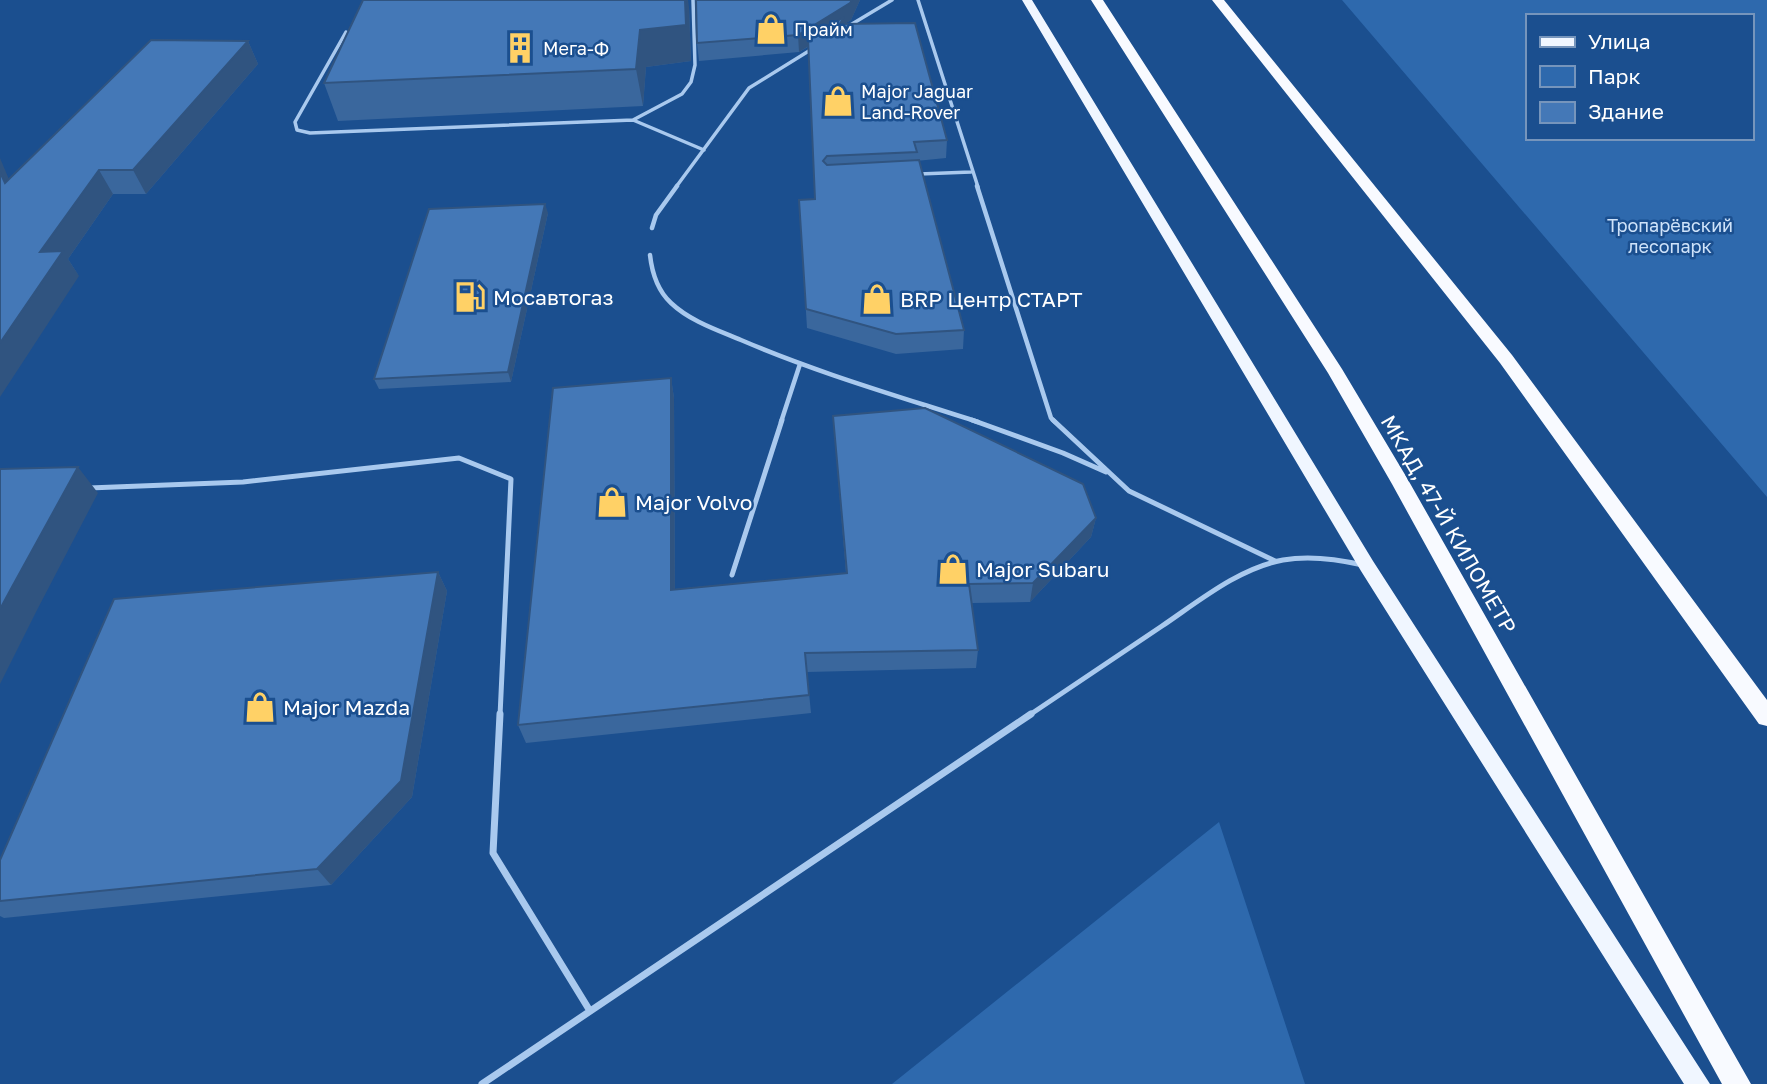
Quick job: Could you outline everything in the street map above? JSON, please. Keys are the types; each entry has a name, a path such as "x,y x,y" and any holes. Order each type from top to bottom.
{"highway":[{"name":"МКАД, 47-Й КИЛОМЕТР","path":"1097,0 1336,373 1401,483 1737,1084"},
{"path":"1218,0 1506,359 1767,717"}],"main road":[{"path":"1027,0 1367,566 1698,1084"}],"lane":[{"path":"633,120 682,94 691,82 695,65 693,0"},
{"path":"837,34 892,0"},
{"path":"918,0 1051,418 1129,491 1275,561"},
{"path":"346,32 295,122 297,130 310,133 633,120 704,149"},
{"path":"652,228 656,215 748,88 815,47"},
{"path":"907,175 971,172"},
{"path":"650,255 651,273 674,306 700,321 800,364 1057,448 1111,475"},
{"path":"732,575 800,364"},
{"path":"81,488 243,482 459,457 511,479 493,853 590,1011"},
{"path":"482,1084 1218,588 1275,561 1312,559 1346,561 1367,566"}],"green space":[{"name":"Тропарёвский лесопарк","path":"1342,0 1767,0 1767,497"},
{"path":"1219,822 1305,1084 892,1084"}],"building":[{"path":"363,0 685,0 686,25 640,30 636,69 324,83"},
{"name":"Прайм","path":"696,0 852,0 798,35 697,43"},
{"path":"844,17 840,24 915,23 947,140 914,142 917,152 827,156 823,161 827,165 919,160 964,330 896,334 806,309 799,200 815,199 808,39"},
{"path":"151,40 248,41 133,170 99,170 40,252 63,251 0,343 0,172 5,183"},
{"path":"545,204 508,372 374,379 429,209"},
{"path":"671,378 671,590 847,573 833,416 925,408 1083,484 1096,518 1033,583 969,584 978,650 805,653 809,695 518,725 553,388"},
{"path":"78,467 12,587 0,609 0,469"},
{"name":"Major Mazda","path":"438,572 401,781 317,869 0,901 0,860 114,599"}],"place":[{"name":"Прайм","path":"771,29"},
{"name":"Мега-Ф","path":"520,48"},
{"name":"Major Jaguar Land-Rover","path":"838,101"},
{"name":"Мосавтогаз","path":"470,297"},
{"name":"BRP Центр СТАРТ","path":"877,299"},
{"name":"Major Volvo","path":"612,502"},
{"name":"Major Subaru","path":"953,569"},
{"name":"Major Mazda","path":"260,707"}]}
